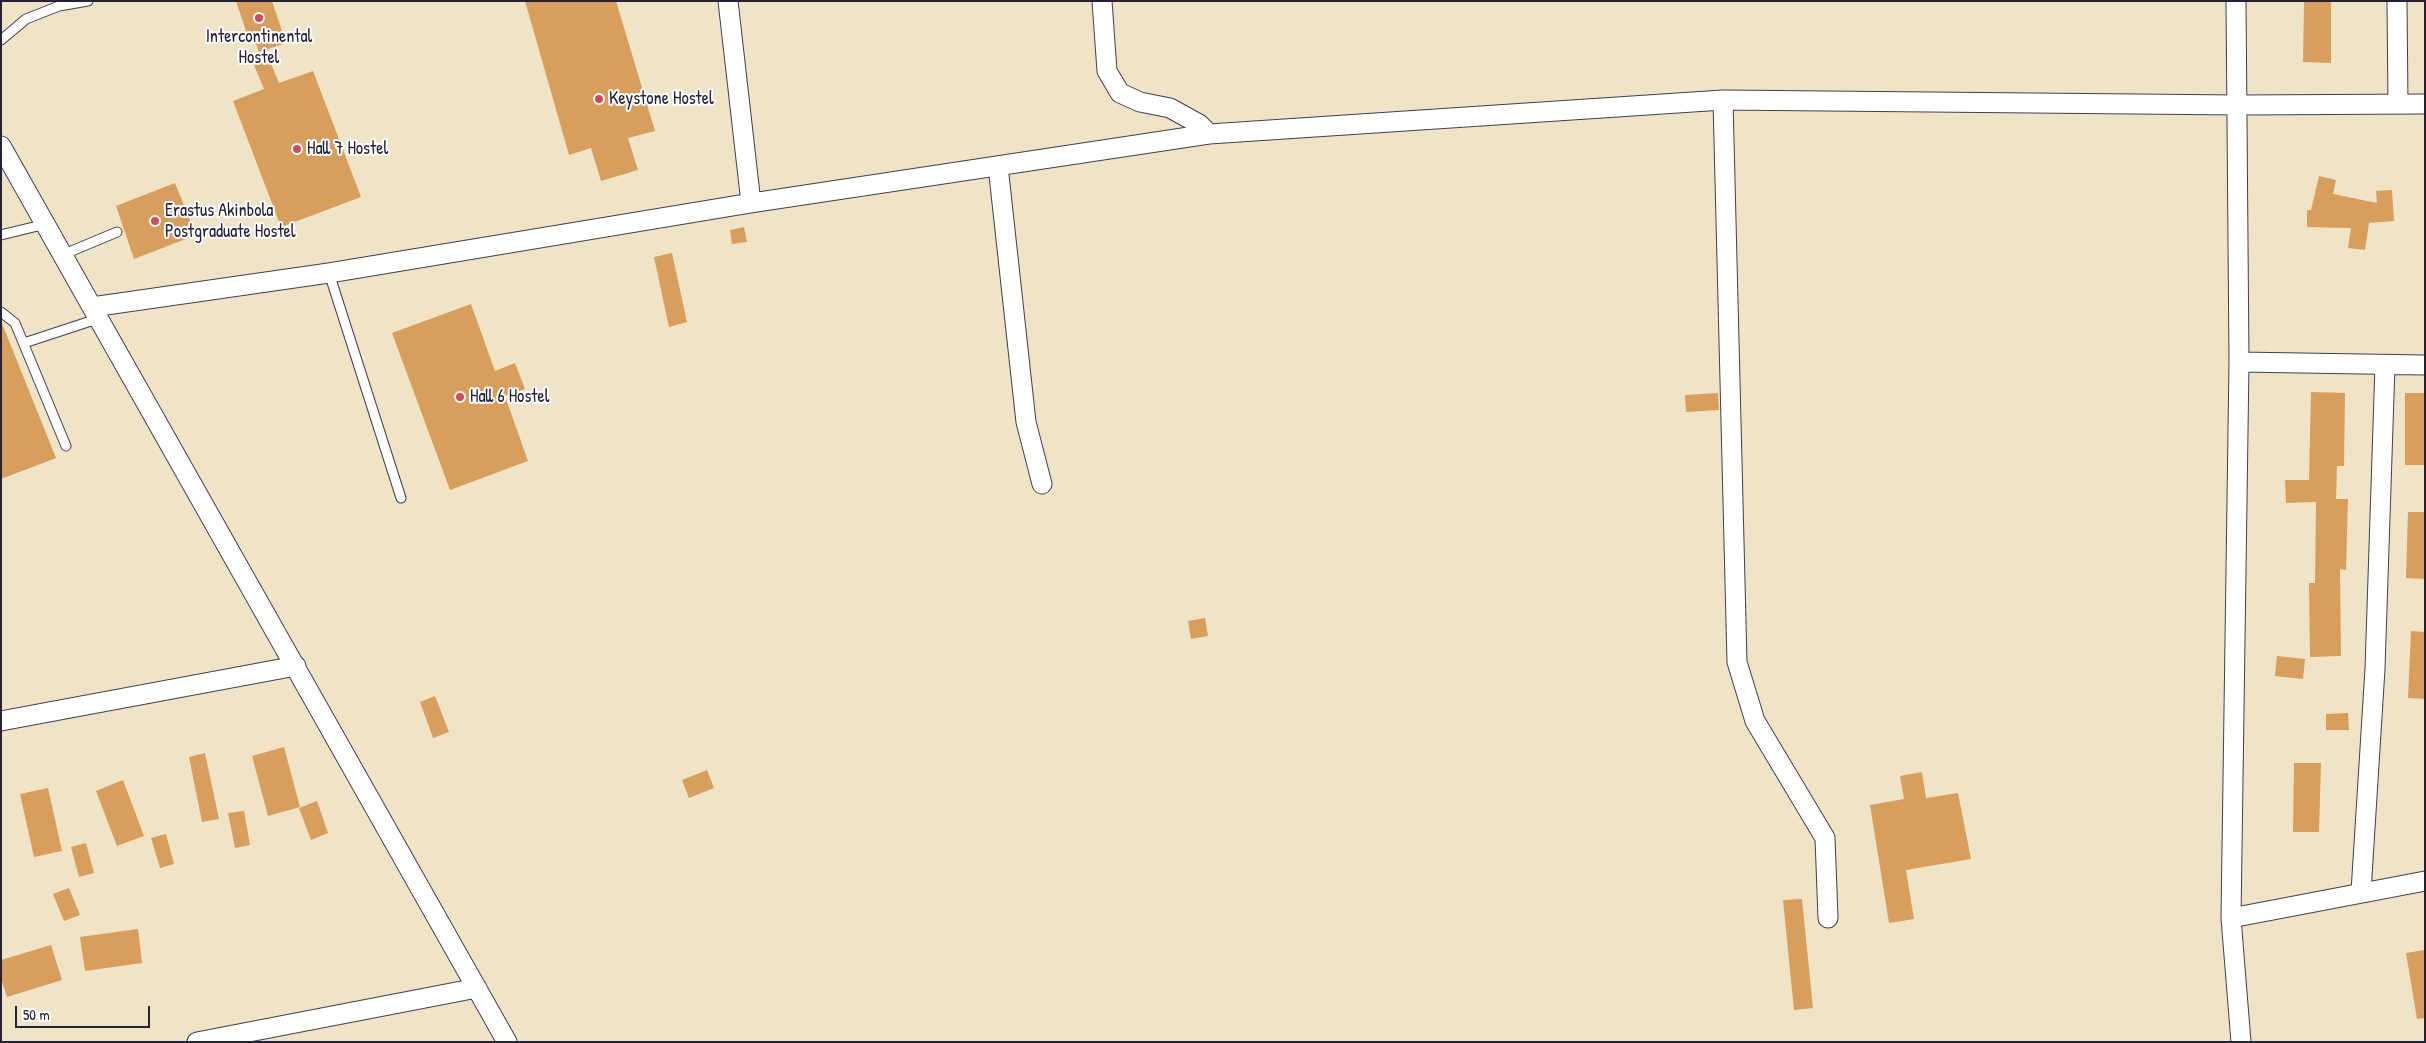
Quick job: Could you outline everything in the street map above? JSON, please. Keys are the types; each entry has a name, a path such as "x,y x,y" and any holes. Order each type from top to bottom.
{"street":[{"path":"728,1 751,203"},
{"path":"1102,1 1107,71 1120,93 1140,102 1170,108 1199,124 1209,134"},
{"path":"2236,1 2239,362 2231,918 2241,1042"},
{"path":"2396,1 2398,104"},
{"path":"1723,100 1737,662 1755,721 1825,838 1828,918"},
{"path":"95,313 751,203 1209,134 1723,100 2238,105 2425,104"},
{"path":"1,146 507,1042"},
{"path":"998,166 1026,422 1042,484"},
{"path":"2239,362 2425,366"},
{"path":"2361,892 2375,669 2385,365"},
{"path":"1,721 296,666"},
{"path":"2231,918 2425,881"},
{"path":"197,1042 477,988"}],"lane":[{"path":"1,40 26,19 59,6 88,1"},
{"path":"1,235 46,224"},
{"path":"62,256 117,232"},
{"path":"329,273 401,498"},
{"path":"1,312 15,323 66,446"},
{"path":"24,343 95,313"}],"building":[{"name":"Intercontinental Hostel","path":"236,1 272,1 286,43 259,52 253,35 248,37"},
{"name":"Keystone Hostel","path":"525,1 616,1 655,131 628,138 638,170 601,181 591,148 569,155"},
{"path":"2304,1 2331,1 2331,63 2303,62"},
{"name":"Hall 7 Hostel","path":"269,59 279,83 313,71 361,197 281,227 233,101 264,89 254,65"},
{"path":"2319,176 2336,180 2333,194 2377,203 2376,191 2392,190 2394,221 2369,223 2365,250 2348,248 2351,228 2307,227 2307,210 2311,210"},
{"name":"Erastus Akinbola Postgraduate Hostel","path":"175,183 196,235 134,259 116,206"},
{"path":"744,227 747,242 732,244 730,230"},
{"path":"672,253 687,322 669,327 654,257"},
{"name":"Hall 6 Hostel","path":"471,304 495,371 515,363 525,389 505,396 528,461 450,490 392,333"},
{"path":"1,321 56,458 1,479"},
{"path":"2311,392 2345,393 2344,466 2337,466 2336,499 2348,499 2346,570 2340,569 2341,656 2310,657 2309,583 2315,583 2316,502 2286,503 2285,480 2309,480"},
{"path":"1718,393 1719,410 1686,412 1685,395"},
{"path":"2405,393 2425,393 2425,465 2405,465"},
{"path":"2408,512 2425,512 2425,579 2406,578"},
{"path":"1205,618 1208,636 1191,639 1188,621"},
{"path":"2411,631 2425,632 2425,699 2408,698"},
{"path":"2277,656 2305,659 2303,679 2275,676"},
{"path":"435,696 449,732 433,738 420,702"},
{"path":"2348,713 2349,730 2326,730 2326,714"},
{"path":"284,747 300,807 268,816 252,756"},
{"path":"205,753 219,819 202,822 189,757"},
{"path":"2294,763 2321,763 2319,832 2293,832"},
{"path":"707,770 714,788 689,798 682,780"},
{"path":"1922,772 1926,798 1958,793 1971,859 1906,870 1914,919 1889,923 1870,805 1904,799 1900,776"},
{"path":"123,780 144,836 117,846 96,791"},
{"path":"48,788 62,851 34,857 20,794"},
{"path":"317,801 328,833 311,840 299,808"},
{"path":"244,811 250,845 235,848 228,813"},
{"path":"166,834 174,864 160,868 151,838"},
{"path":"86,843 94,873 79,877 71,847"},
{"path":"69,888 80,915 64,921 53,894"},
{"path":"1802,899 1813,1008 1794,1010 1783,900"},
{"path":"138,929 142,963 85,971 80,937"},
{"path":"51,945 62,980 7,997 1,978 1,960"},
{"path":"2425,950 2425,1018 2417,1019 2406,953"}],"place":[{"name":"Intercontinental Hostel","path":"259,18"},
{"name":"Keystone Hostel","path":"599,99"},
{"name":"Hall 7 Hostel","path":"297,149"},
{"name":"Erastus Akinbola Postgraduate Hostel","path":"155,221"},
{"name":"Hall 6 Hostel","path":"460,397"}]}
